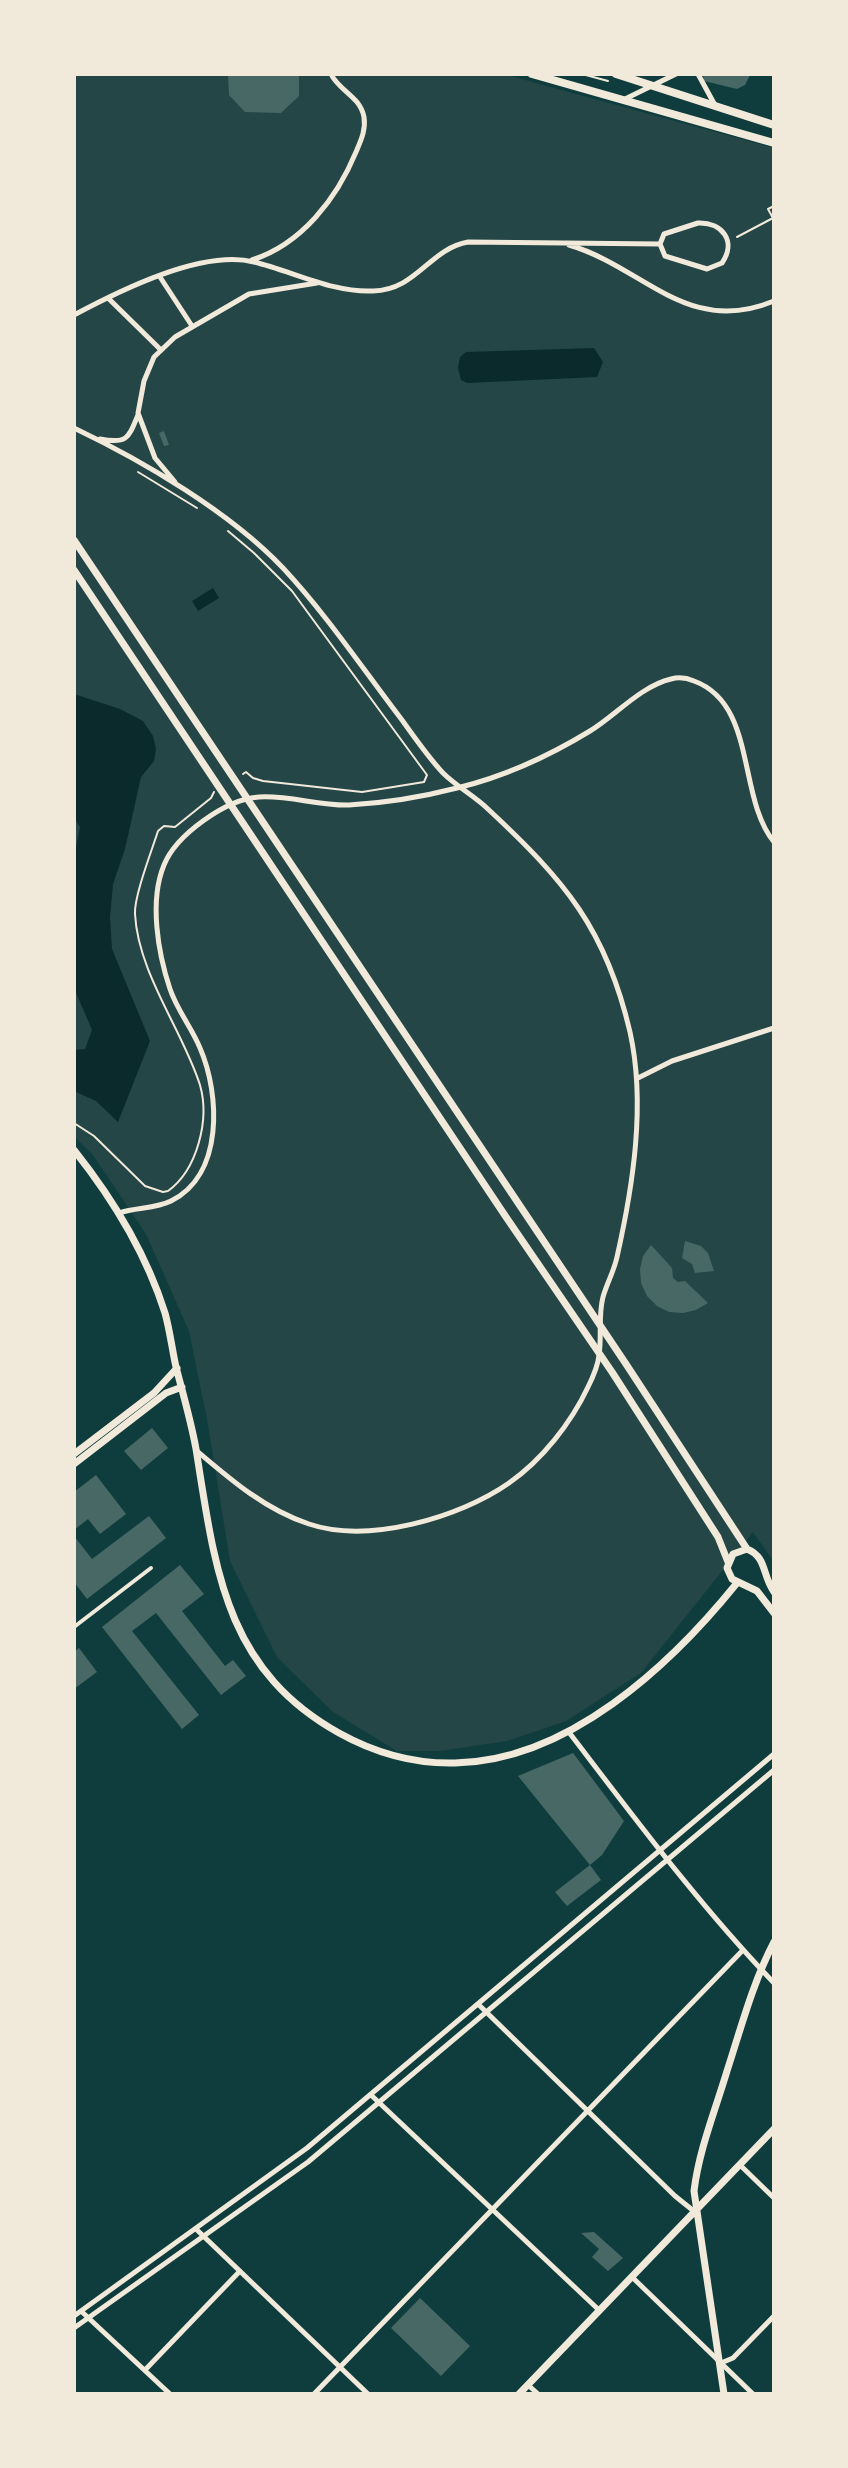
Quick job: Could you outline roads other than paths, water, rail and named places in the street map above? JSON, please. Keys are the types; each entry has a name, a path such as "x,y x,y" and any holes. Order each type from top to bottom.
{"main road":[{"path":"532,74 774,143"},
{"path":"616,79 652,85 774,125"},
{"path":"74,540 747,1549 760,1558 765,1579 774,1592"},
{"path":"74,570 600,1354 718,1537 728,1562 729,1574 740,1584 757,1591 774,1613"},
{"path":"74,1150 119,1213 150,1273 164,1312 227,1605 262,1666 310,1716 371,1748 425,1762 466,1763 505,1757 568,1731 620,1698 666,1661 740,1584 757,1580 763,1568"},
{"path":"74,1454 154,1393 177,1368"},
{"path":"74,1464 166,1393 182,1387"},
{"path":"728,1562 733,1554 747,1549"},
{"path":"724,2394 694,2191 698,2162 760,1969 774,1942"},
{"path":"519,2394 774,2129"}],"street":[{"path":"250,261 274,251 301,232 333,195 354,159 363,137 364,115 354,97 335,83 331,74"},
{"path":"625,99 676,74"},
{"path":"698,74 716,108"},
{"path":"708,223 723,230 729,248 722,263 707,269 670,259 662,252 660,244 662,236 671,229 708,223"},
{"path":"565,243 698,307 728,313 742,312 774,301"},
{"path":"74,315 160,276 204,263 250,261 355,290 380,291 406,283 440,254 458,244 660,244"},
{"path":"160,276 192,326"},
{"path":"95,438 121,441 130,435 148,368 161,350 192,326 249,294 322,282"},
{"path":"108,298 161,350"},
{"path":"138,413 155,458 181,488"},
{"path":"74,428 221,513 284,569 442,772 489,810 552,872 591,925 605,951 630,1032 638,1078 633,1162 617,1255 604,1293 599,1325 600,1354 578,1406 552,1442 521,1474 490,1495 422,1521 381,1530 334,1530 284,1515 196,1451"},
{"path":"119,1213 158,1206 180,1196 191,1187 211,1146 213,1119 208,1068 200,1046 171,994 159,936 157,896 164,865 179,840 196,825 231,806 259,797 346,805 391,801 460,787 536,760 590,731 651,688 670,679 684,678 711,690 728,706 758,813 774,842"},
{"path":"638,1078 672,1061 774,1028"},
{"path":"74,1627 151,1568"},
{"path":"568,1731 659,1850 774,1983"},
{"path":"74,2316 307,2148 774,1754"},
{"path":"74,2328 308,2162 774,1770"},
{"path":"314,2394 743,1950"},
{"path":"478,2004 695,2212"},
{"path":"371,2095 600,2311"},
{"path":"740,2165 774,2198"},
{"path":"196,2229 368,2394"},
{"path":"145,2370 240,2271"},
{"path":"632,2277 753,2394"},
{"path":"81,2311 170,2394"},
{"path":"721,2363 733,2358 774,2316"},
{"path":"528,2385 538,2394"}]}
